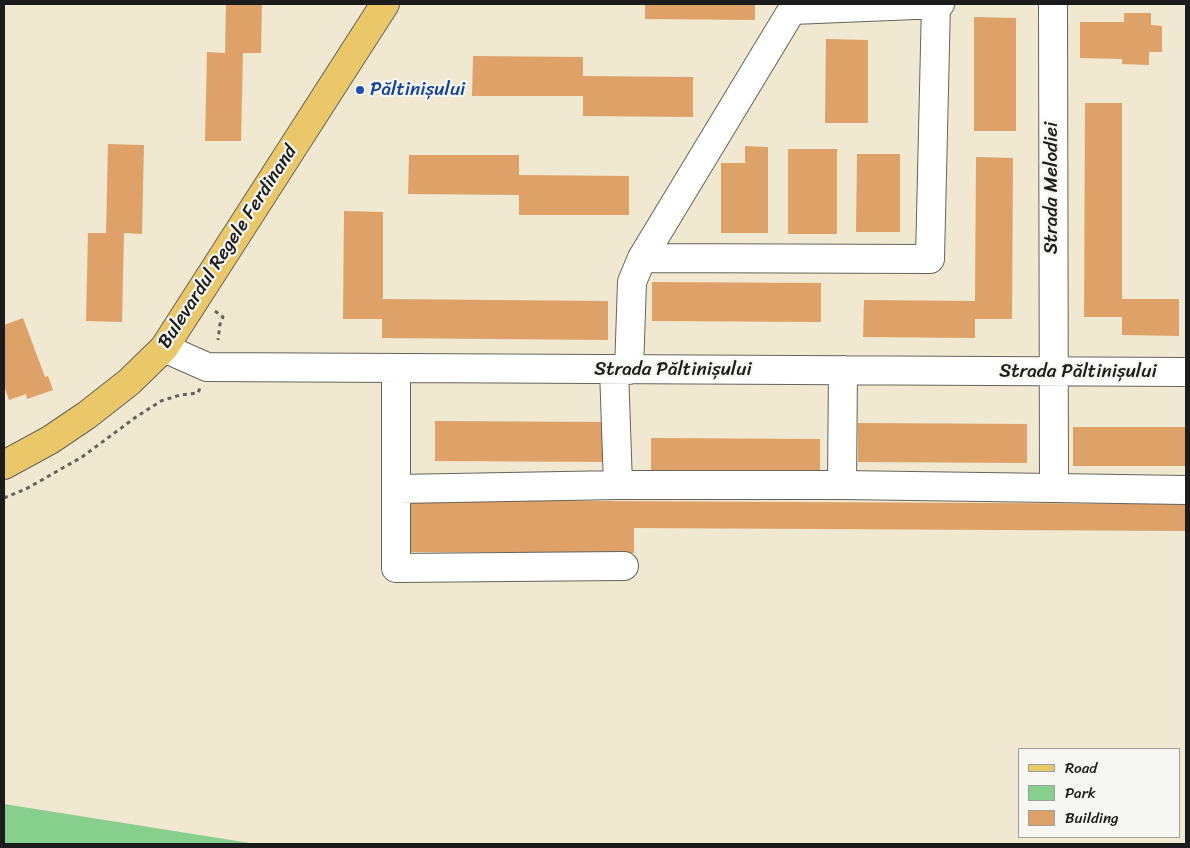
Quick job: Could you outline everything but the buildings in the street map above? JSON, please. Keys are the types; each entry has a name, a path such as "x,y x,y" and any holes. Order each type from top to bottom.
{"main road":[{"name":"Bulevardul Regele Ferdinand","path":"4,465 50,440 87,416 130,382 164,348 386,4"}],"street":[{"path":"618,485 622,370 632,282 642,258 792,10 938,4 930,259 642,258"},
{"name":"Strada Melodiei","path":"1052,4 1052,372 1054,488"},
{"name":"Strada Păltinișului","path":"164,348 207,367 1186,372"},
{"path":"396,368 396,568 624,566"},
{"path":"842,485 843,370"},
{"path":"397,489 618,485 842,485 1186,490"}],"path":[{"path":"214,310 223,317 218,340"},
{"path":"4,498 26,489 82,458 136,417 161,401 180,395 198,393 201,385"}],"green space":[{"path":"4,804 256,844 4,844"}],"place":[{"name":"Păltinișului","path":"360,90"}]}
